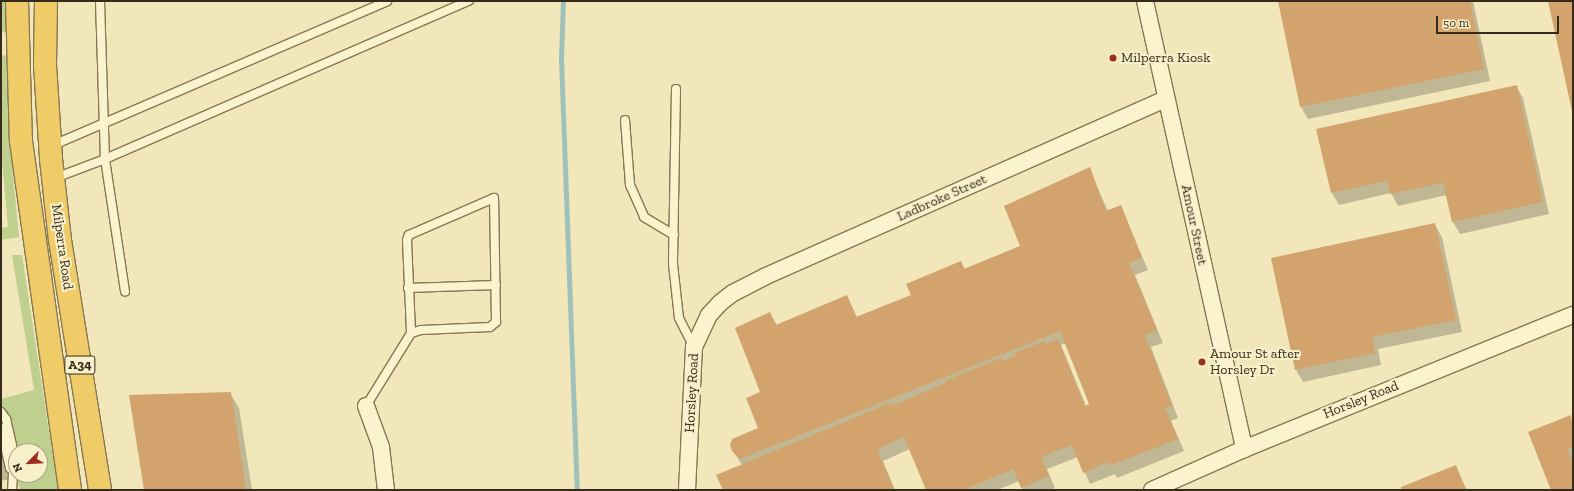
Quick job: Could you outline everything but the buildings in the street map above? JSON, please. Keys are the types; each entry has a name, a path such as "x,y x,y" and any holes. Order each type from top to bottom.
{"highway":[{"name":"Milperra Road","path":"17,1 22,148 70,490"},
{"name":"Milperra Road","path":"46,1 45,65 53,179 60,240 100,490"}],"street":[{"name":"Amour Street","path":"1145,1 1244,449"},
{"name":"Ladbroke Street","path":"720,303 733,293 766,276 1166,99"},
{"name":"Horsley Road","path":"688,490 694,347 709,315 720,303"},
{"name":"Horsley Road","path":"1152,490 1244,449 1573,315"},
{"path":"366,406 381,447 386,490"}],"lane":[{"path":"100,1 105,159 125,292"},
{"path":"50,147 105,125 387,1"},
{"path":"53,179 105,159 469,1"},
{"path":"676,90 673,264 679,318 694,347"},
{"path":"625,120 630,185 644,217 674,235"},
{"path":"366,406 411,333 407,240 409,235 494,198 496,322 490,327 421,330 411,333"},
{"path":"408,288 496,285"},
{"path":"1,412 6,419 11,443"},
{"path":"1,428 8,463"}],"green space":[{"path":"1,1 7,1 7,31 1,33"},
{"path":"1,55 7,56 9,133 19,237 1,240 1,228 8,227 1,151"},
{"path":"12,255 22,255 58,490 20,490 18,483 48,483 48,443 16,443 7,413 1,406 1,399 34,390"}],"waterway":[{"path":"563,1 561,59 577,490"}],"place":[{"name":"Milperra Kiosk","path":"1113,58"},
{"name":"Amour St after Horsley Dr","path":"1202,362"}]}
